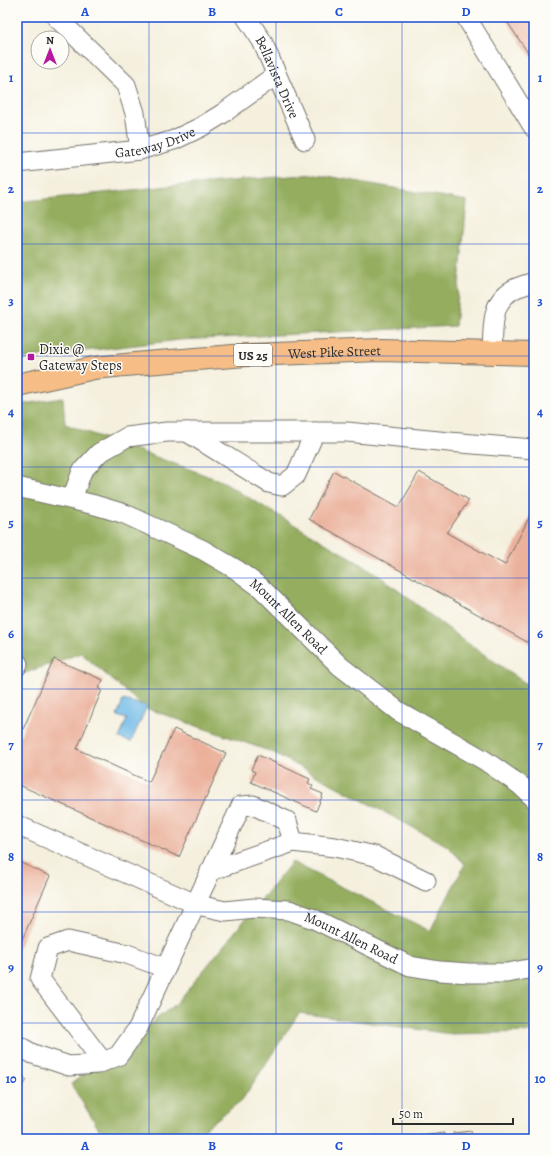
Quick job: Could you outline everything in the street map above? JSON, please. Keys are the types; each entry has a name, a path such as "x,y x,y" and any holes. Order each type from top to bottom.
{"main road":[{"name":"West Pike Street","path":"17,385 94,368 246,355 380,350 534,354"}],"street":[{"path":"56,17 126,85 135,113 140,150"},
{"name":"Bellavista Drive","path":"246,17 262,41 305,140"},
{"path":"466,17 534,128"},
{"name":"Gateway Drive","path":"17,163 140,150 174,140 201,127 222,114 276,75"},
{"path":"492,352 494,313 501,299 516,288 534,282"},
{"path":"72,499 82,471 99,453 127,438 167,432 347,432 449,442 534,448"},
{"path":"186,432 269,482 282,486 296,474 315,432"},
{"name":"Mount Allen Road","path":"17,487 72,499 126,514 203,550 237,570 260,587 340,666 392,706 484,760 520,785 534,798"},
{"path":"17,1046 33,1054 69,1066 97,1064 118,1056 138,1028 194,904 241,806 253,805 287,821 293,842"},
{"name":"Mount Allen Road","path":"17,825 194,904 224,911 254,908 288,910 314,919 410,966 440,971 469,973 508,973 534,968"},
{"path":"210,871 293,842 335,847 375,856 426,881"},
{"path":"103,1062 40,979 48,948 68,941 127,954 165,968"}],"green space":[{"path":"315,174 467,201 455,326 180,340 31,357 17,361 17,202 170,186"},
{"path":"63,398 65,424 219,480 374,572 466,642 534,689 534,1032 451,1034 299,1013 242,1100 191,1139 105,1139 71,1084 176,1004 292,862 430,931 465,864 446,845 272,752 145,708 81,653 17,676 17,405"}],"water":[{"path":"123,700 147,706 131,742 119,738 127,719 117,716"}],"building":[{"path":"504,17 534,17 534,62"},
{"path":"334,471 399,507 419,472 469,500 447,533 505,565 531,514 534,516 534,646 309,519"},
{"path":"54,659 103,680 99,688 102,690 77,749 149,782 174,729 226,753 179,857 17,784 17,743"},
{"path":"258,755 310,779 308,783 313,786 311,789 323,794 316,811 251,782 255,772 251,770"},
{"path":"17,861 50,876 17,951"},
{"path":"17,1072 27,1080 17,1093"},
{"path":"471,1131 472,1139 454,1139 453,1133"},
{"path":"444,1133 445,1139 421,1139 421,1136"},
{"path":"487,1135 510,1138 510,1139 486,1139"}],"place":[{"name":"Dixie @ Gateway Steps","path":"31,357"}]}
